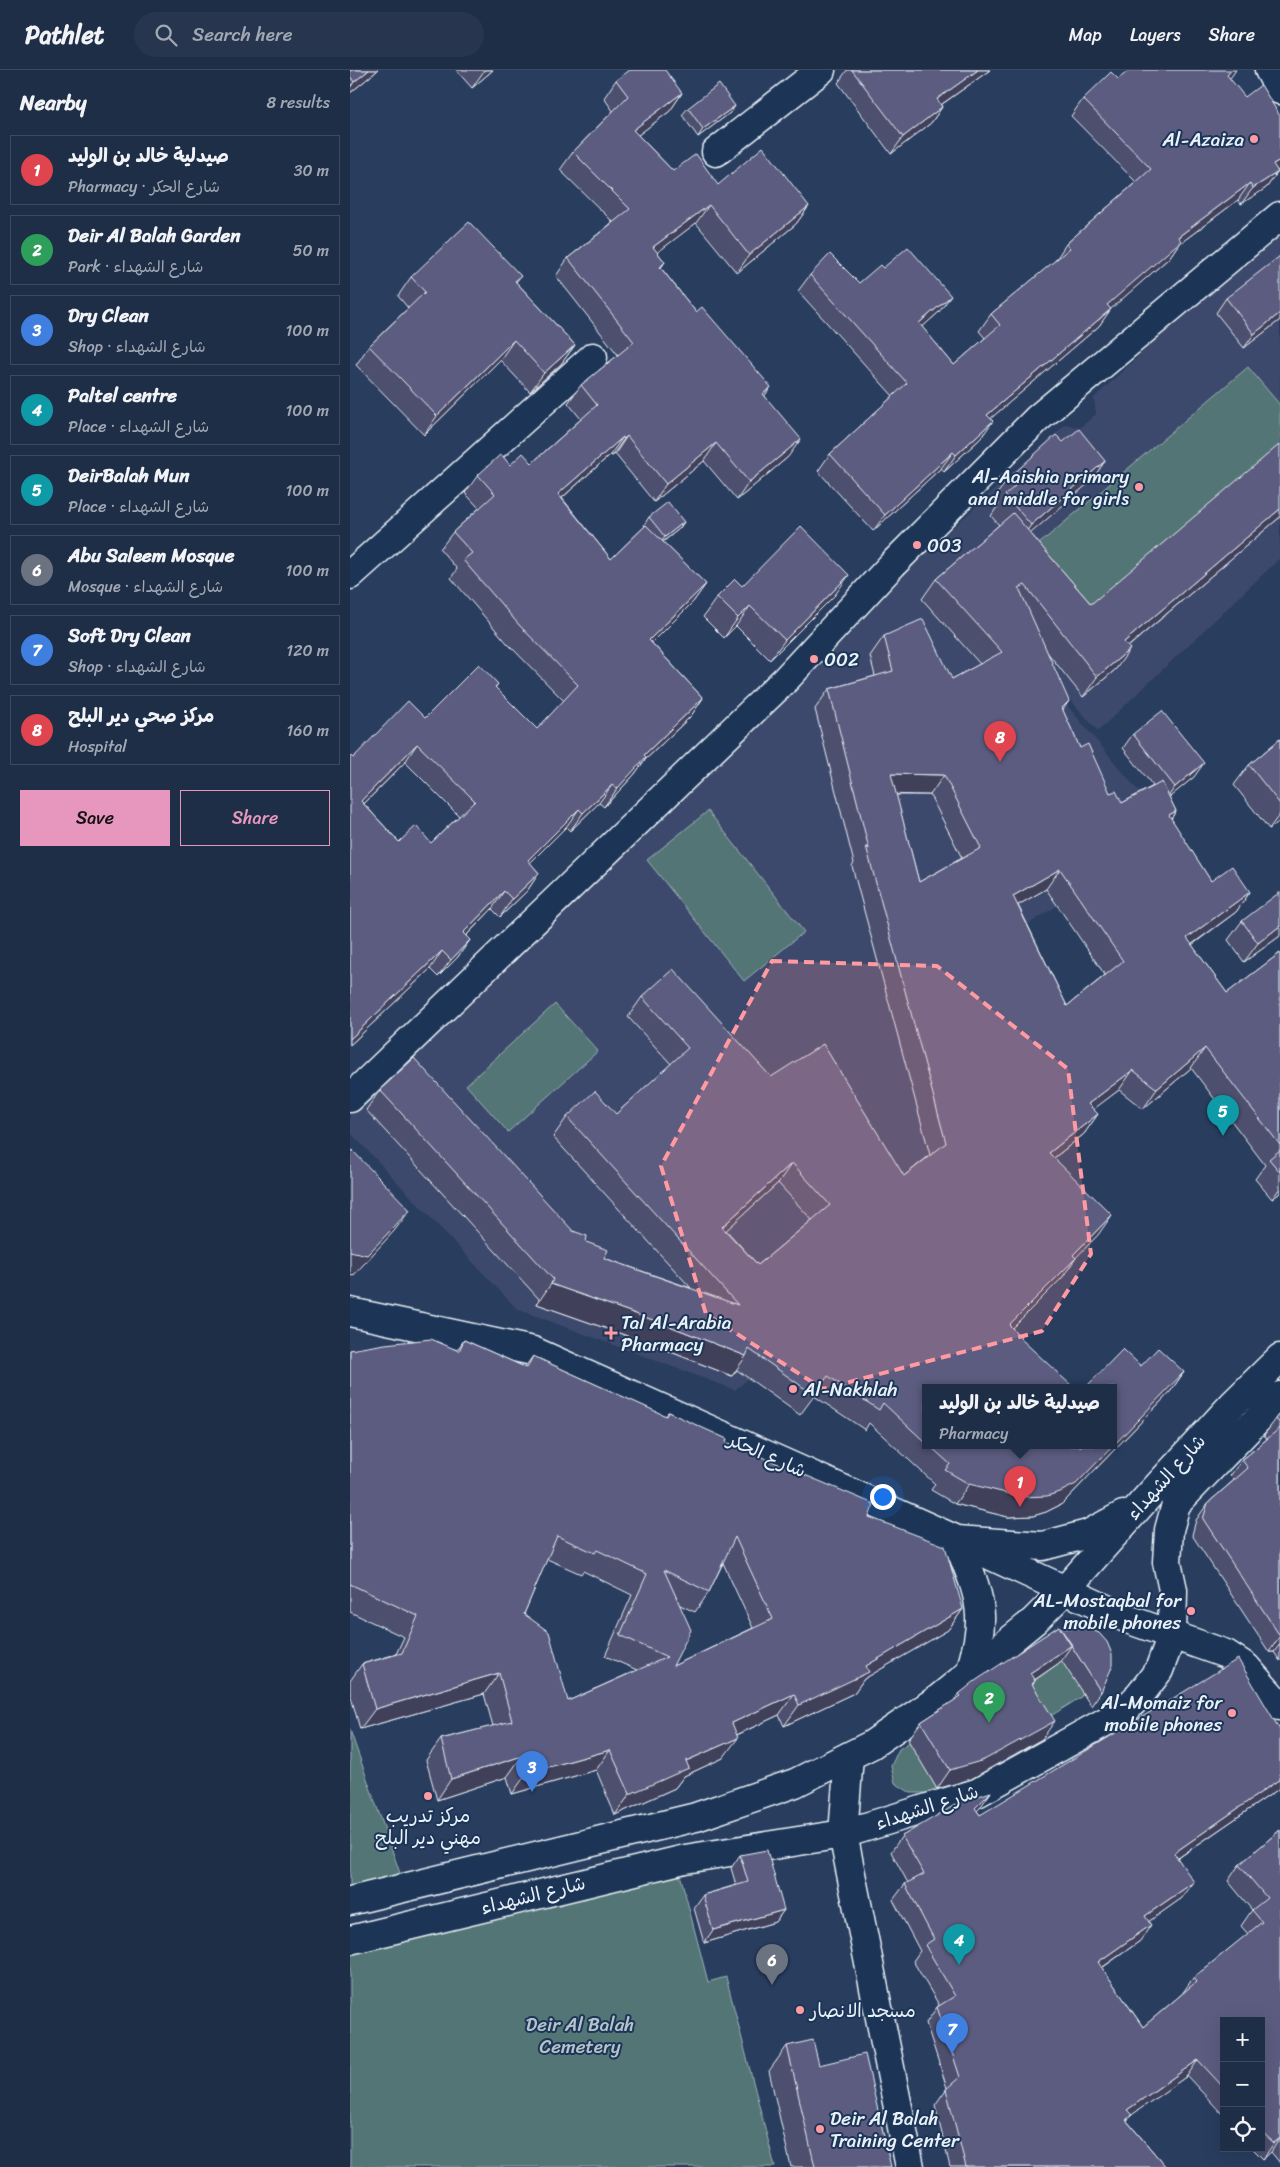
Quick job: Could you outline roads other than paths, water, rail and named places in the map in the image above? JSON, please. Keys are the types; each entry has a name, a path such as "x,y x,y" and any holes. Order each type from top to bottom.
{"street":[{"path":"716,152 821,70"},
{"path":"1268,70 1280,90"},
{"path":"350,1098 785,680 892,565 1037,419 1280,216"},
{"path":"350,575 592,357"},
{"name":"شارع الحكر","path":"350,1312 534,1351 957,1540 1130,1620 1226,1654 1246,1667 1280,1706"},
{"name":"شارع الشهداء","path":"350,1901 696,1817 795,1783 878,1740 938,1699 1034,1622 1066,1590 1234,1403 1280,1358"},
{"name":"شارع الشهداء","path":"350,1940 685,1859 843,1834 977,1793 1123,1712 1140,1695 1159,1670 1172,1635 1173,1590 1167,1562 1169,1530 1176,1504 1280,1396"},
{"path":"970,1673 978,1641 980,1615 972,1578 957,1540 1043,1546 1088,1534 1114,1521 1144,1501"},
{"path":"849,1756 843,1834 910,2167"}],"place":[{"name":"Al-Azaiza","path":"1254,139"},
{"name":"Al-Aaishia primary and middle for girls","path":"1139,487"},
{"name":"003","path":"917,545"},
{"name":"002","path":"814,659"},
{"name":"مركز صحي دير البلح","path":"1000,762"},
{"name":"DeirBalah Mun","path":"1223,1136"},
{"name":"Tal Al-Arabia Pharmacy","path":"611,1333"},
{"name":"Al-Nakhlah","path":"793,1389"},
{"name":"صيدلية خالد بن الوليد","path":"1020,1507"},
{"name":"AL-Mostaqbal for mobile phones","path":"1191,1611"},
{"name":"Al-Momaiz for mobile phones","path":"1232,1713"},
{"name":"Deir Al Balah Garden","path":"989,1723"},
{"name":"Dry Clean","path":"532,1792"},
{"name":"مركز تدريب مهني دير البلح","path":"428,1796"},
{"name":"Paltel centre","path":"959,1965"},
{"name":"Abu Saleem Mosque","path":"772,1985"},
{"name":"مسجد الانصار","path":"800,2010"},
{"name":"Soft Dry Clean","path":"952,2054"},
{"name":"Deir Al Balah Training Center","path":"820,2129"}],"park label":[{"name":"Deir Al Balah Cemetery","path":"580,2035"}]}
